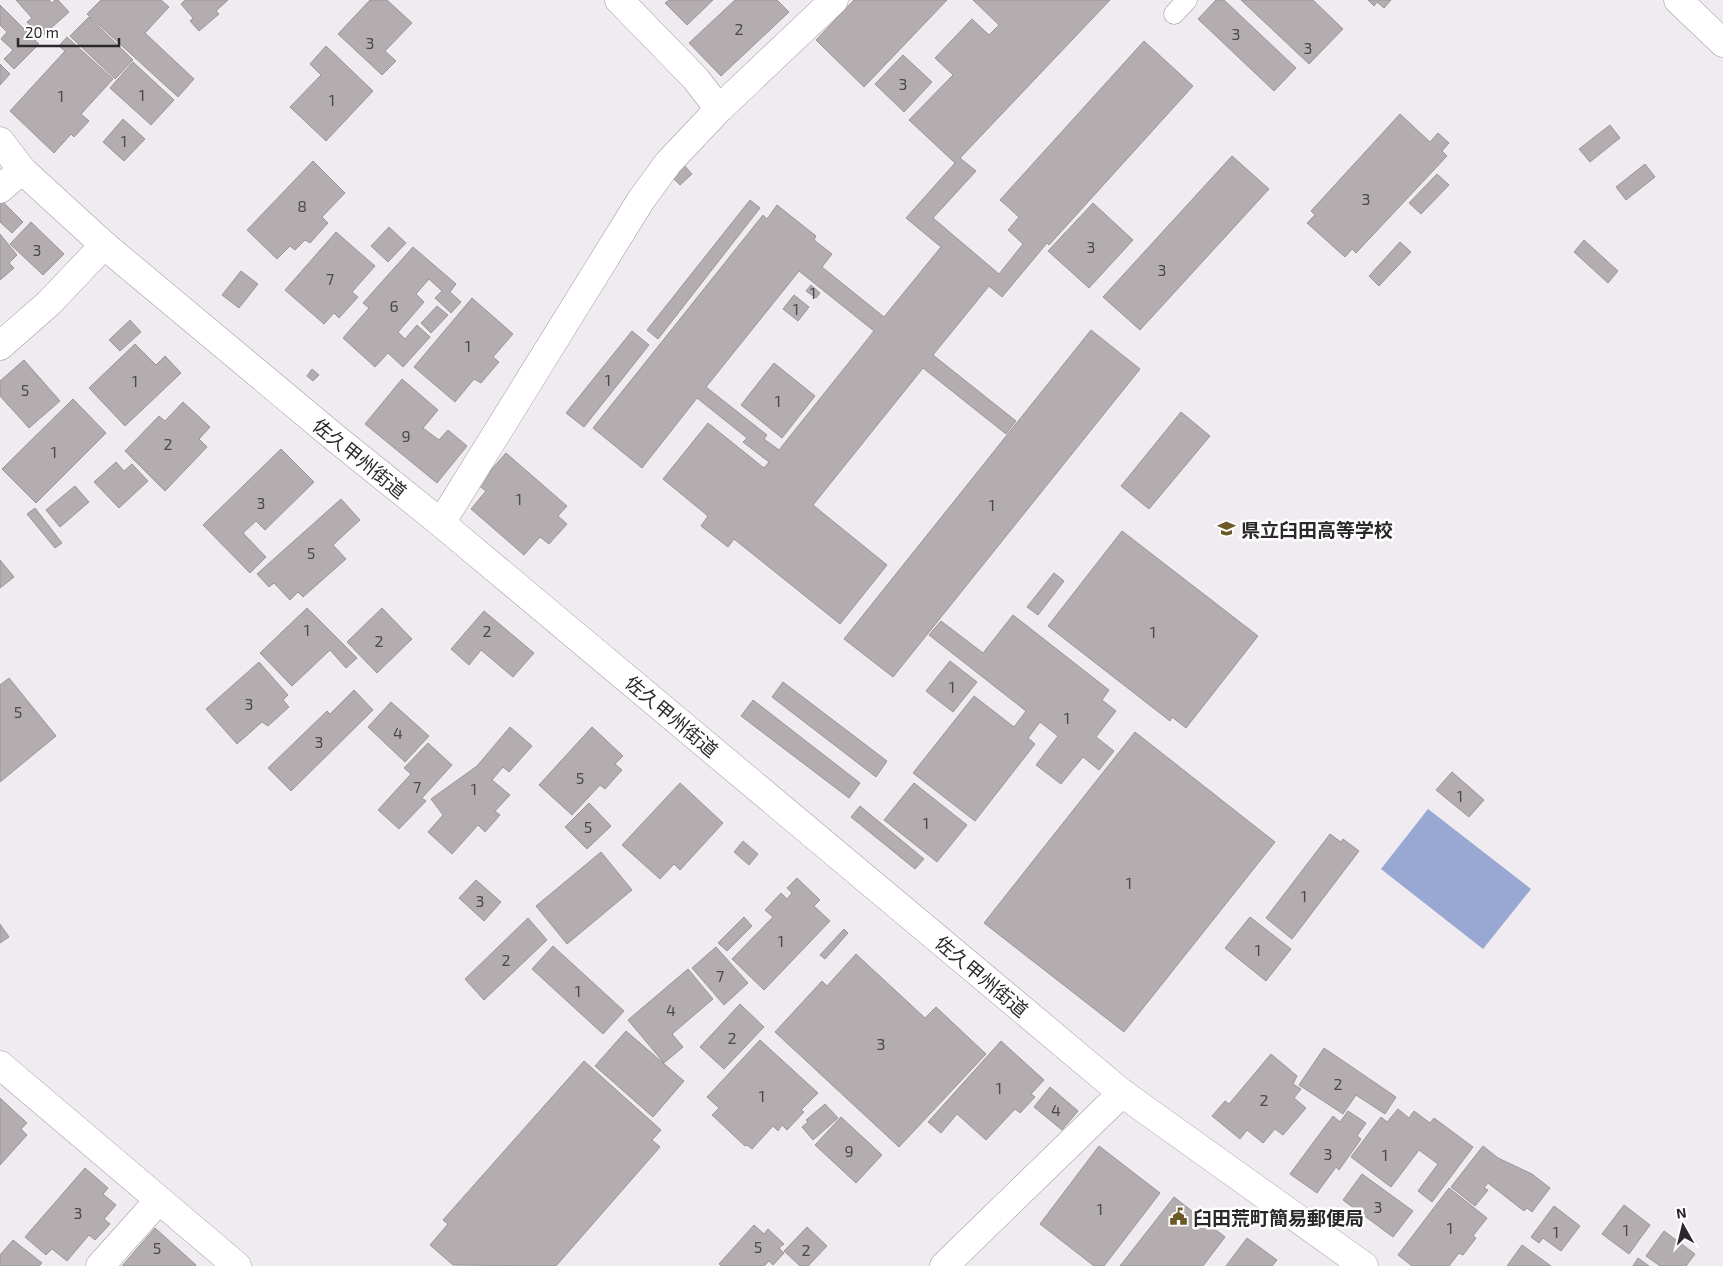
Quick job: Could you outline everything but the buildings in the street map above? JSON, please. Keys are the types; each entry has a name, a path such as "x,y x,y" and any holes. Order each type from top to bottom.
{"street":[{"path":"619,0 695,78 718,109"},
{"path":"440,523 641,200 668,162 718,109 834,0"},
{"path":"1678,0 1723,43"},
{"name":"佐久甲州街道","path":"0,141 22,170 104,245 1122,1092 1364,1266"},
{"path":"0,189 22,170"},
{"path":"0,346 48,303 104,245"},
{"path":"0,1065 236,1266"},
{"path":"944,1266 1122,1092"},
{"path":"100,1266 159,1200"}],"water":[{"path":"1428,809 1531,889 1483,949 1381,869"}],"place":[{"name":"県立臼田高等学校","path":"1227,529"},
{"name":"臼田荒町簡易郵便局","path":"1179,1217"}]}
